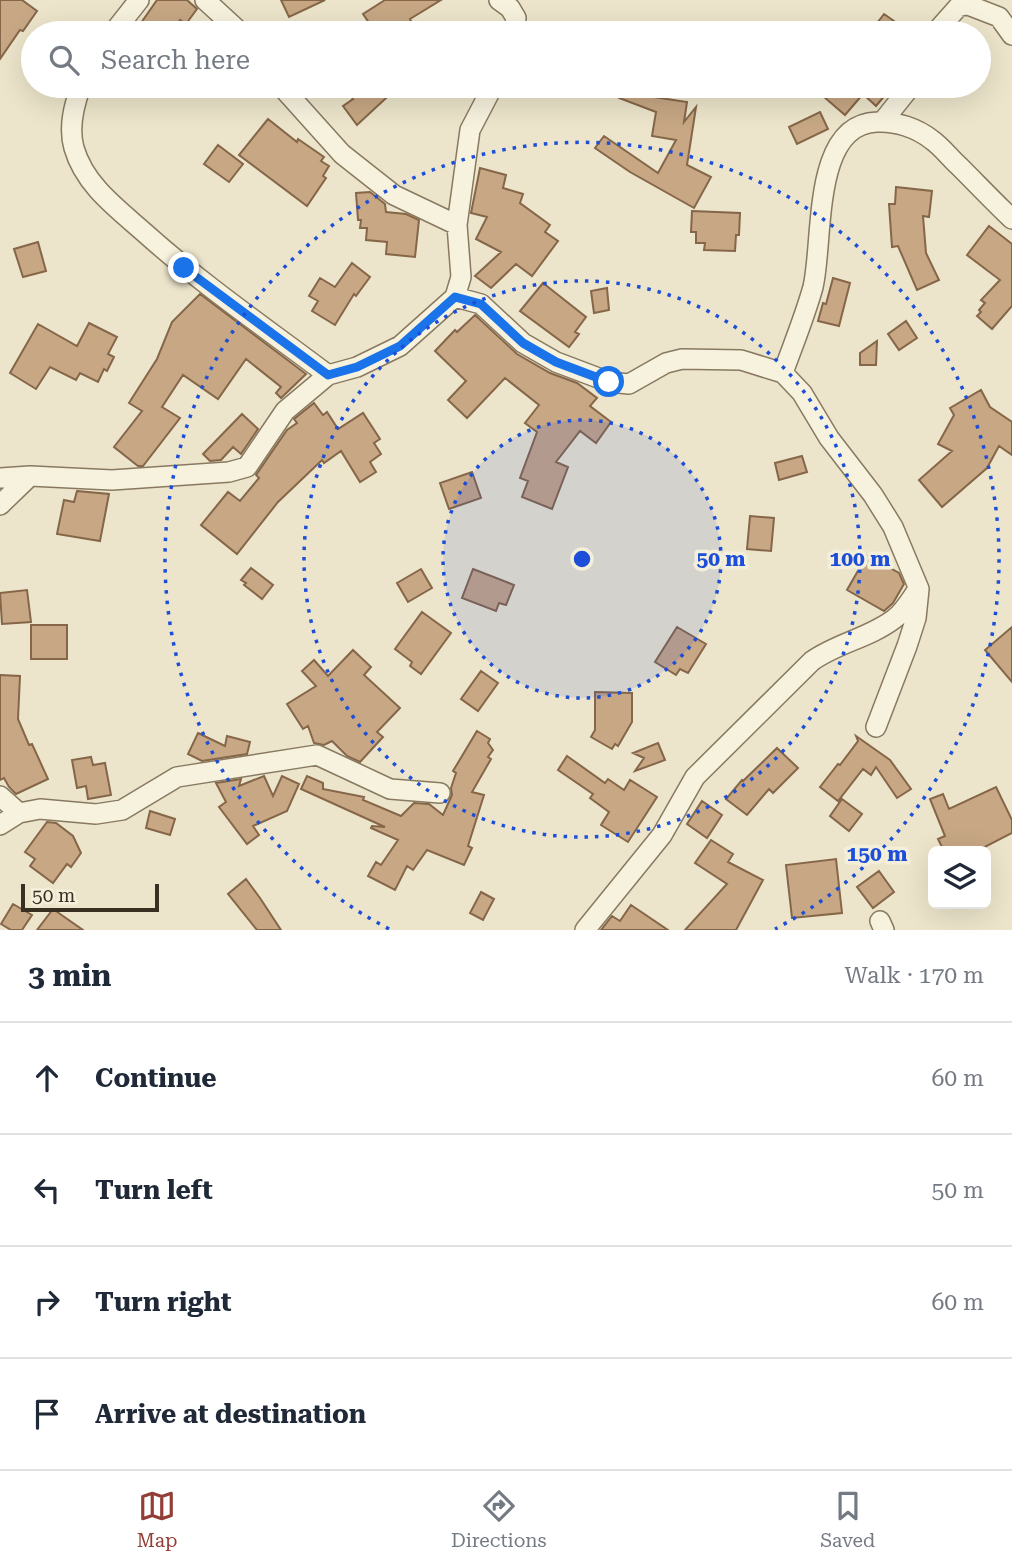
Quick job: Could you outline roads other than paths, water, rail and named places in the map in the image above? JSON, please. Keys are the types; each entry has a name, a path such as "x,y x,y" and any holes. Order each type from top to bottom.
{"street":[{"path":"122,21 139,0"},
{"path":"205,0 228,21"},
{"path":"499,0 510,8 515,21"},
{"path":"946,21 959,6 968,5 999,17 1012,35"},
{"path":"77,98 72,111 73,147 84,171 101,194 184,268 328,375"},
{"path":"292,98 342,154 394,195 457,225"},
{"path":"0,478 30,476 112,480 229,472 247,467 285,411 328,375 357,367 400,346 455,297 461,277 457,225 470,130 487,98"},
{"path":"883,121 901,98"},
{"path":"783,373 813,288 819,251 822,194 835,148 848,132 866,122 883,121 907,126 932,140 1012,219"},
{"path":"455,297 481,304 523,343 556,362 609,382 629,384 666,363 682,359 741,360 783,373 802,393 829,438 887,516 919,589 916,618 876,727"},
{"path":"0,505 30,476"},
{"path":"586,930 662,835 695,777 812,661 829,649 855,641 897,618 919,589"},
{"path":"0,825 19,813 40,809 96,814 122,810 177,777 317,755 390,789 440,793"},
{"path":"0,796 19,813"}]}
